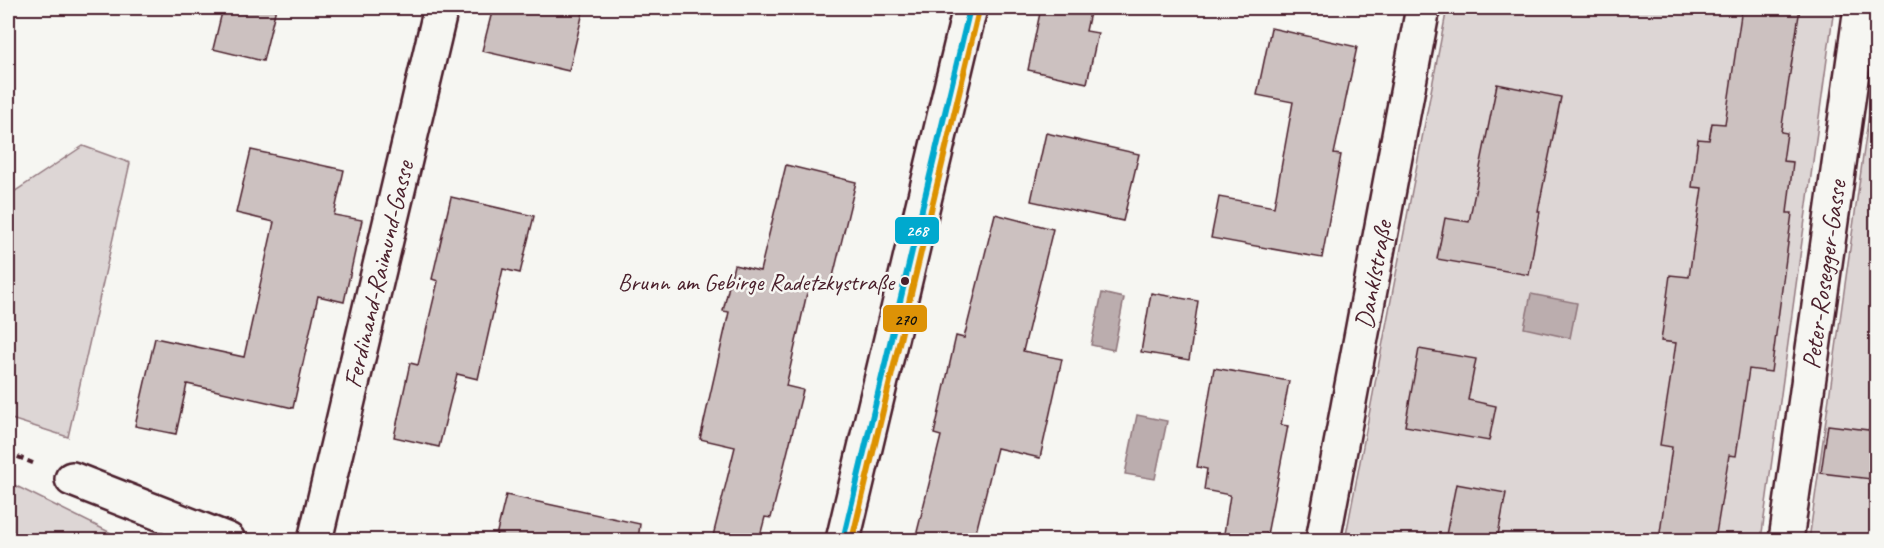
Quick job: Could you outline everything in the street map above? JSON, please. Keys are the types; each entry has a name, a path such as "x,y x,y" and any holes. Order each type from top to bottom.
{"street":[{"name":"Ferdinand-Raimund-Gasse","path":"315,540 441,8"},
{"path":"843,540 970,8"},
{"name":"Danklstraße","path":"1323,540 1423,8"},
{"name":"Peter-Rosegger-Gasse","path":"1785,540 1861,8"},
{"path":"72,478 228,540"}],"shaded area":[{"path":"1447,8 1834,8 1761,540 1345,540"},
{"path":"1876,64 1876,540 1809,540"},
{"path":"83,146 130,163 68,437 8,418 8,196"},
{"path":"1102,293 1124,298 1114,350 1091,345"},
{"path":"1531,294 1577,303 1570,338 1524,328"},
{"path":"1137,415 1167,421 1155,479 1125,474"},
{"path":"8,482 111,533 110,540 8,540"}],"building":[{"path":"223,8 276,8 263,61 213,49"},
{"path":"493,8 584,8 569,71 482,51"},
{"path":"1041,8 1091,8 1086,31 1098,33 1087,83 1028,70"},
{"path":"1742,8 1800,8 1781,132 1787,133 1783,161 1793,162 1787,213 1792,213 1771,372 1749,369 1736,456 1729,455 1715,540 1659,540 1672,447 1660,445 1676,343 1661,341 1670,275 1689,277 1702,188 1692,187 1698,139 1709,140 1712,123 1725,124"},
{"path":"1271,28 1357,47 1334,154 1341,155 1322,258 1211,238 1219,197 1274,207 1293,102 1257,95"},
{"path":"1497,84 1561,97 1538,211 1540,211 1529,275 1437,259 1445,218 1469,222"},
{"path":"1046,133 1139,154 1123,221 1031,201"},
{"path":"251,150 344,170 334,215 362,220 344,302 318,296 293,408 187,384 176,434 135,426 155,338 244,357 274,222 236,213"},
{"path":"786,165 856,182 830,289 809,284 786,386 803,390 771,518 765,517 759,540 712,540 735,447 700,439 729,312 723,311 734,265 760,271"},
{"path":"451,197 534,216 520,273 503,269 478,379 457,374 439,447 394,437 410,363 418,365 438,281 432,279"},
{"path":"995,214 1053,229 1023,351 1062,359 1040,458 997,448 974,540 915,540 941,436 934,434 956,336 964,338"},
{"path":"1151,293 1198,301 1189,360 1141,352"},
{"path":"1419,349 1476,359 1468,400 1496,406 1489,441 1405,426"},
{"path":"1214,368 1289,381 1281,425 1288,426 1266,540 1223,540 1230,495 1204,490 1207,469 1197,467"},
{"path":"1828,425 1876,431 1871,479 1821,473"},
{"path":"1456,484 1506,493 1497,540 1445,540"},
{"path":"506,495 640,524 638,540 495,540"}],"transit line":[{"name":"268","path":"843,540 970,8"},
{"name":"270","path":"852,540 979,10"}],"place":[{"name":"Brunn am Gebirge Radetzkystraße","path":"905,281"}]}
